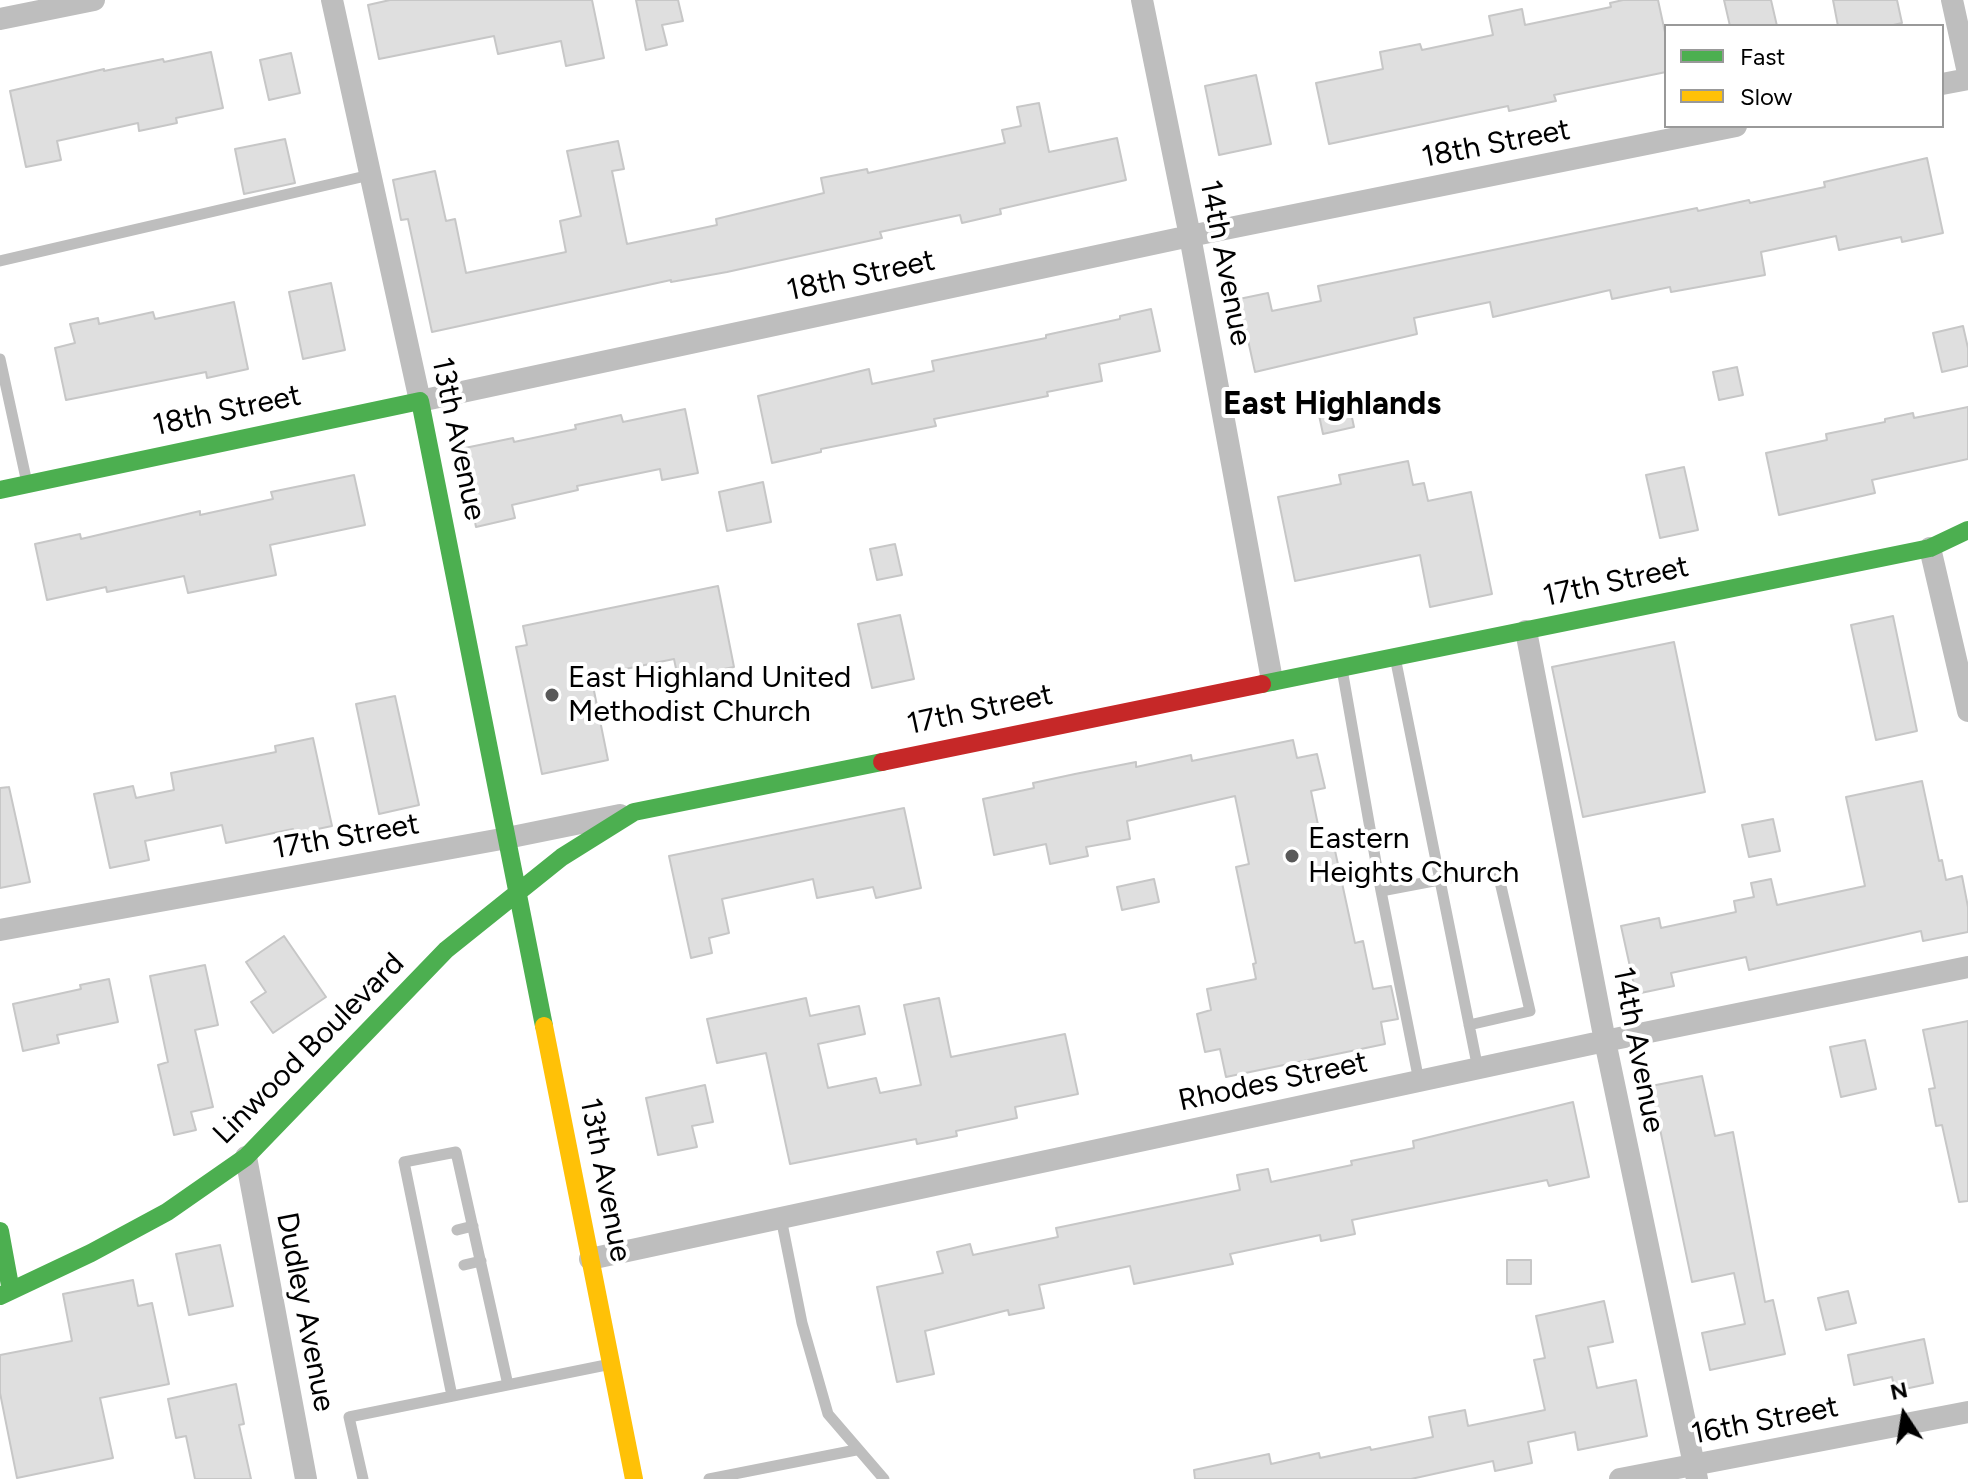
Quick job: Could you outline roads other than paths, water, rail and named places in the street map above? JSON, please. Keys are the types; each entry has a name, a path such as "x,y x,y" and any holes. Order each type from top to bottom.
{"street":[{"path":"0,19 94,0"},
{"name":"13th Avenue","path":"332,0 420,401 634,1479"},
{"name":"14th Avenue","path":"1142,0 1190,236 1272,680"},
{"path":"1944,83 1968,76 1952,0"},
{"name":"18th Street","path":"0,490 1190,236 1726,128"},
{"name":"17th Street","path":"0,930 507,838 1272,680 1526,631 1930,548 1968,530"},
{"path":"1930,548 1968,711"},
{"name":"14th Avenue","path":"1526,631 1605,1041 1696,1472"},
{"path":"518,892 562,857 634,812"},
{"name":"Linwood Boulevard","path":"6,1294 167,1212 246,1157 446,950 518,892"},
{"name":"Rhodes Street","path":"590,1259 1605,1041 1968,967"},
{"name":"Dudley Avenue","path":"246,1157 306,1479"},
{"path":"0,1231 6,1294"},
{"name":"16th Street","path":"1620,1479 1696,1472 1968,1412"}],"lane":[{"path":"0,261 370,175"},
{"path":"0,359 27,484"},
{"path":"1394,656 1478,1069"},
{"path":"1342,667 1381,891 1419,1081"},
{"path":"1381,891 1497,869 1530,1011 1469,1025"},
{"path":"452,1396 424,1237 404,1162 456,1152 508,1385"},
{"path":"451,1198 466,1195"},
{"path":"781,1218 802,1323 828,1414 884,1479"},
{"path":"457,1230 473,1226"},
{"path":"464,1265 481,1261"},
{"path":"363,1479 349,1417 612,1364"},
{"path":"709,1479 856,1450"}],"place":[{"name":"East Highland United Methodist Church","path":"552,695"},
{"name":"Eastern Heights Church","path":"1292,856"}],"district":[{"name":"East Highlands","path":"1332,405"}]}
